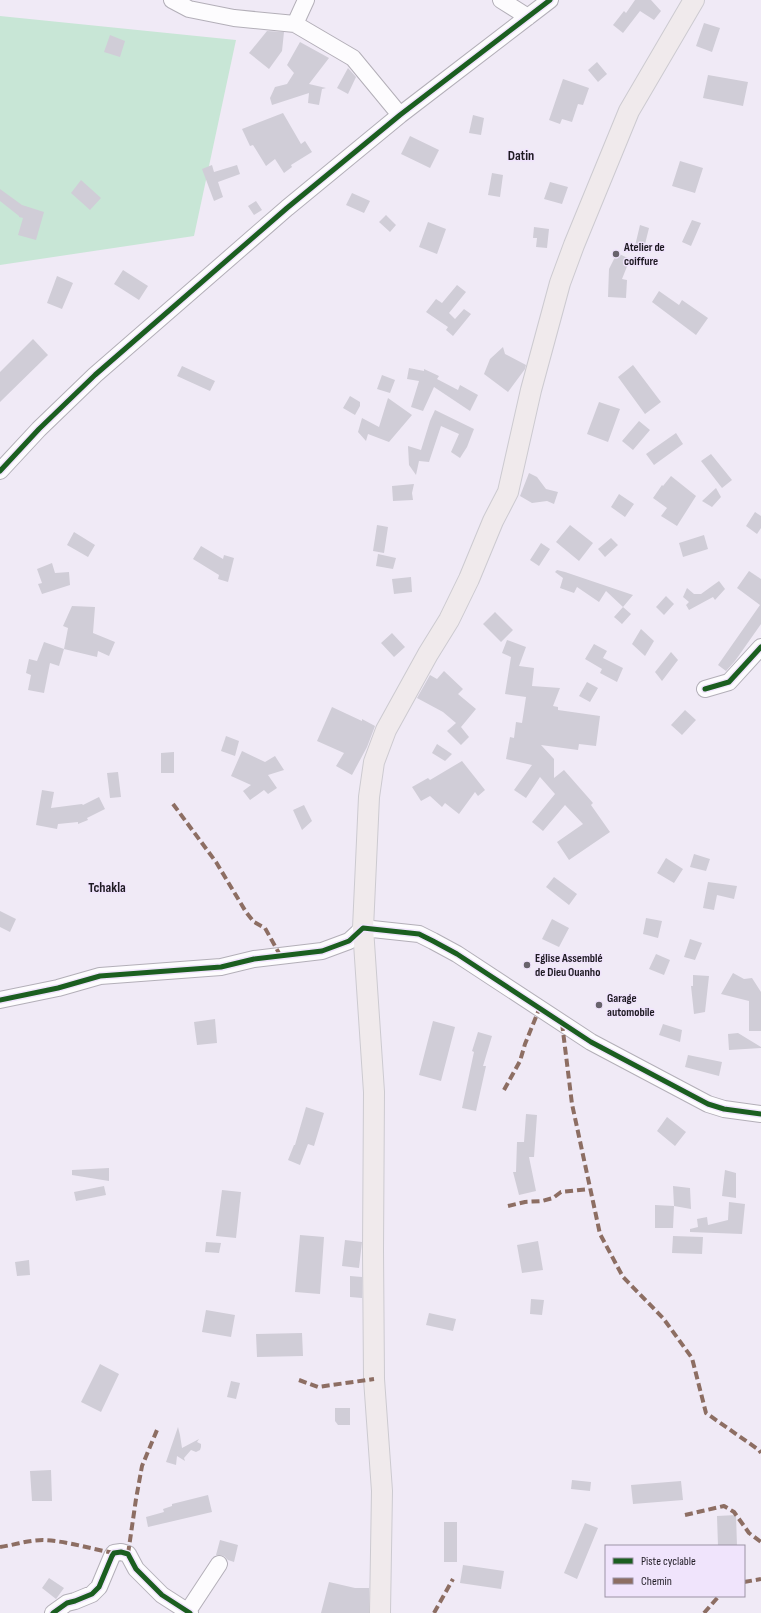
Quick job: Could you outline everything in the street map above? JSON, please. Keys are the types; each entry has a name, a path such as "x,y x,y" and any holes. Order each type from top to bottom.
{"main road":[{"path":"380,1613 382,1491 374,1372 374,1092 363,928 368,797 374,762 386,730 428,654 449,620 469,579 493,521 508,492 531,390 560,283 574,245 629,111 694,0"}],"street":[{"path":"172,0 189,9 234,18 295,24 353,58 400,115"},
{"path":"295,24 306,0"},
{"path":"501,0 528,17"},
{"path":"0,471 39,429 95,375 288,208 400,115 550,0"},
{"path":"705,689 730,682 761,647"},
{"path":"0,1000 58,988 100,976 221,967 254,959 322,951 349,941 363,928 419,934 457,954 591,1042 708,1104 724,1109 761,1114"},
{"path":"53,1613 67,1603 92,1594 99,1587 114,1553 121,1552 128,1554 136,1569 162,1595 189,1612 219,1564"}],"green space":[{"path":"0,16 236,40 194,236 0,265"}],"building":[{"path":"635,0 651,0 661,11 654,20 640,11 623,33 613,25 624,11 626,13"},
{"path":"704,23 720,28 712,52 696,46"},
{"path":"267,31 284,32 282,51 269,69 249,53"},
{"path":"110,35 125,41 120,57 104,52"},
{"path":"300,42 329,58 309,84 326,88 322,89 319,105 308,103 309,93 272,105 270,98 275,87 287,84 294,73 287,65"},
{"path":"597,62 607,74 598,82 588,70"},
{"path":"348,68 356,77 348,94 337,88"},
{"path":"708,75 748,82 743,106 703,98"},
{"path":"563,79 589,88 583,105 578,104 572,122 562,119 560,124 549,120"},
{"path":"283,113 301,144 305,141 312,152 291,165 292,167 284,173 275,159 266,166 253,145 250,146 242,129"},
{"path":"473,115 484,118 481,135 469,133"},
{"path":"410,136 439,150 430,168 401,154"},
{"path":"680,161 703,168 695,193 672,186"},
{"path":"212,165 214,172 237,165 240,174 218,182 223,197 214,201 202,169"},
{"path":"492,173 503,175 500,197 488,195"},
{"path":"81,180 101,198 90,210 71,193"},
{"path":"550,182 568,187 562,204 544,199"},
{"path":"0,189 22,205 44,212 36,240 18,235 23,218 19,217 0,201"},
{"path":"352,193 370,201 364,213 346,205"},
{"path":"256,201 262,210 254,215 248,206"},
{"path":"386,215 396,225 390,232 379,222"},
{"path":"692,220 701,223 691,246 682,242"},
{"path":"428,222 446,229 437,254 419,247"},
{"path":"640,225 649,228 644,248 635,246"},
{"path":"534,227 549,229 547,248 536,247 537,238 533,238"},
{"path":"617,253 630,259 622,279 627,280 626,298 608,297 609,269"},
{"path":"123,270 148,286 139,300 114,284"},
{"path":"57,276 73,283 62,309 47,303"},
{"path":"457,285 466,292 449,313 455,319 464,309 471,314 453,336 446,330 448,327 426,312 436,299 442,303"},
{"path":"659,291 679,305 682,300 708,318 696,335 652,302"},
{"path":"33,339 48,355 0,402 0,372"},
{"path":"503,347 505,354 526,365 525,369 508,392 484,374 490,359"},
{"path":"633,365 661,402 645,414 618,377"},
{"path":"182,366 215,381 210,391 177,376"},
{"path":"409,368 424,371 424,369 439,376 437,379 458,390 460,385 478,395 470,411 434,387 423,411 411,407 419,381 407,379"},
{"path":"382,375 395,380 390,393 377,389"},
{"path":"350,396 360,402 360,406 355,415 343,408"},
{"path":"388,398 412,415 389,442 368,434 366,441 358,432 362,418 379,427"},
{"path":"599,402 620,409 608,442 587,434"},
{"path":"435,410 474,429 467,447 460,458 451,452 459,434 441,426 429,462 419,461 416,475 409,465 408,446 421,450"},
{"path":"639,421 650,430 633,450 622,441"},
{"path":"676,433 683,444 654,465 646,454"},
{"path":"711,454 732,480 722,488 701,461"},
{"path":"529,473 537,477 546,489 558,492 554,504 547,501 532,503 520,496"},
{"path":"671,476 696,496 677,526 661,516 667,508 653,498 662,485 663,486"},
{"path":"414,484 412,493 413,500 393,501 392,486"},
{"path":"716,488 721,497 712,507 702,501"},
{"path":"619,494 634,504 625,517 611,507"},
{"path":"755,512 761,516 761,528 757,534 746,526"},
{"path":"377,525 388,527 384,553 373,551"},
{"path":"570,525 593,543 579,561 556,542"},
{"path":"74,532 95,545 88,557 67,545"},
{"path":"704,535 708,549 683,557 679,543"},
{"path":"611,538 618,545 605,557 598,549"},
{"path":"541,543 550,549 539,566 530,560"},
{"path":"201,546 223,559 224,555 234,558 228,582 218,579 219,575 193,559"},
{"path":"378,554 396,558 393,569 376,566"},
{"path":"52,563 55,573 69,572 70,585 42,594 38,584 42,583 37,569"},
{"path":"557,570 633,595 623,607 606,591 599,602 577,587 574,593 560,588 563,578 555,572"},
{"path":"749,571 761,579 761,624 735,661 726,671 718,665 760,605 737,588"},
{"path":"411,577 412,592 394,594 392,579"},
{"path":"719,581 725,589 715,600 713,597 689,610 686,605 689,602 683,597 687,588 694,594 701,594"},
{"path":"666,596 674,604 664,615 656,607"},
{"path":"72,606 95,607 93,633 115,642 109,656 98,651 97,657 64,649 68,628 63,626"},
{"path":"623,607 631,614 622,624 614,617"},
{"path":"495,612 513,630 501,642 483,624"},
{"path":"641,629 654,641 645,656 632,644"},
{"path":"392,633 405,647 394,657 381,643"},
{"path":"507,640 526,647 519,666 534,668 532,686 560,688 553,706 558,707 558,710 600,716 596,746 579,744 578,750 541,745 554,759 554,778 564,770 593,803 591,805 610,832 569,860 557,842 583,824 565,805 543,831 532,822 555,794 540,777 526,798 514,790 532,765 506,759 510,737 514,738 516,722 522,723 526,697 505,694 511,657 502,653"},
{"path":"44,642 64,649 59,666 50,663 44,693 28,690 31,675 26,673 29,659 37,661"},
{"path":"594,644 607,651 603,658 623,668 617,682 600,673 602,669 585,659"},
{"path":"671,652 678,660 662,681 655,672"},
{"path":"444,671 463,689 458,694 476,709 461,727 469,737 461,745 447,731 456,723 443,712 417,698 430,675 437,679"},
{"path":"587,682 598,688 590,702 579,696"},
{"path":"332,707 375,726 367,747 352,775 336,766 344,753 317,741"},
{"path":"685,710 696,720 682,735 671,725"},
{"path":"226,736 239,741 235,756 221,751"},
{"path":"437,744 452,754 445,761 432,753"},
{"path":"242,751 265,762 275,756 284,770 268,775 277,788 268,794 264,790 250,800 243,791 251,785 231,776"},
{"path":"174,752 174,773 161,773 161,753"},
{"path":"462,761 485,790 478,796 475,792 459,814 445,803 442,807 430,796 421,801 412,787 428,778 430,780"},
{"path":"118,772 121,797 110,798 107,773"},
{"path":"42,790 54,792 51,808 83,805 99,797 105,809 87,818 88,820 78,824 78,822 58,824 57,829 36,825"},
{"path":"304,805 312,821 302,830 293,810"},
{"path":"694,854 710,859 706,871 690,867"},
{"path":"666,858 683,869 674,883 657,873"},
{"path":"554,877 577,894 569,905 546,887"},
{"path":"708,882 737,886 734,899 717,895 714,910 703,908"},
{"path":"0,911 16,919 10,932 0,927"},
{"path":"646,918 662,921 658,938 643,934"},
{"path":"552,919 569,928 559,947 542,939"},
{"path":"690,939 702,943 695,960 684,957"},
{"path":"656,954 670,960 664,975 649,969"},
{"path":"733,973 744,979 752,978 761,992 761,1031 749,1031 749,1001 721,994"},
{"path":"693,975 709,976 705,1012 694,1014 691,986 693,986"},
{"path":"215,1019 217,1043 197,1045 194,1022"},
{"path":"433,1021 455,1027 441,1081 419,1075"},
{"path":"663,1024 682,1030 680,1042 659,1035"},
{"path":"478,1032 492,1036 483,1066 486,1066 476,1111 462,1108 474,1052 472,1051"},
{"path":"738,1033 761,1048 729,1050 728,1034"},
{"path":"688,1055 722,1062 719,1076 685,1067"},
{"path":"306,1107 324,1113 314,1146 308,1144 300,1165 288,1160 295,1145"},
{"path":"526,1114 537,1115 534,1157 529,1157 536,1191 519,1195 513,1172 516,1172 517,1142 524,1142"},
{"path":"667,1117 686,1132 675,1146 657,1131"},
{"path":"109,1168 109,1181 72,1175 72,1170"},
{"path":"725,1170 736,1173 736,1198 722,1196"},
{"path":"104,1186 106,1195 76,1201 74,1192"},
{"path":"673,1186 690,1188 691,1209 674,1206"},
{"path":"222,1190 241,1192 236,1238 216,1236"},
{"path":"729,1202 745,1204 742,1234 690,1232 690,1229 698,1227 697,1219 707,1217 708,1225 728,1220"},
{"path":"655,1205 674,1206 673,1228 655,1228"},
{"path":"300,1235 324,1237 320,1294 295,1292"},
{"path":"673,1236 703,1237 702,1254 672,1253"},
{"path":"345,1240 362,1242 359,1268 342,1266"},
{"path":"538,1241 543,1270 522,1273 517,1245"},
{"path":"206,1242 221,1243 219,1253 205,1252"},
{"path":"29,1260 30,1275 17,1276 15,1262"},
{"path":"350,1276 362,1277 362,1298 350,1297"},
{"path":"531,1299 544,1300 542,1315 530,1314"},
{"path":"206,1310 235,1315 231,1337 202,1332"},
{"path":"429,1313 456,1319 453,1331 426,1325"},
{"path":"302,1333 303,1356 257,1357 256,1334"},
{"path":"100,1364 119,1374 101,1412 81,1402"},
{"path":"231,1381 240,1383 236,1399 227,1397"},
{"path":"335,1408 350,1408 350,1425 338,1425 335,1421"},
{"path":"178,1427 182,1448 199,1439 197,1442 201,1444 201,1447 200,1450 196,1452 191,1450 184,1458 185,1461 177,1456 176,1465 166,1462"},
{"path":"51,1470 52,1501 32,1501 30,1471"},
{"path":"572,1480 591,1482 590,1491 571,1489"},
{"path":"681,1481 683,1500 633,1504 631,1485"},
{"path":"208,1495 212,1512 148,1527 146,1517 164,1512 163,1509 172,1506 172,1504"},
{"path":"736,1515 737,1545 718,1545 717,1516"},
{"path":"444,1522 457,1522 457,1562 444,1562"},
{"path":"585,1523 598,1528 577,1579 564,1573"},
{"path":"220,1540 238,1545 234,1562 228,1560 224,1556 216,1555"},
{"path":"463,1565 504,1571 501,1589 460,1583"},
{"path":"49,1578 64,1588 56,1599 42,1588"},
{"path":"329,1582 355,1588 369,1588 369,1613 321,1613"}],"marked path":[{"path":"173,804 216,862 246,912 254,922 265,928 280,955"},
{"path":"504,1090 520,1061 525,1044 540,1007"},
{"path":"562,1023 572,1104 600,1234 623,1277 663,1318 692,1358 706,1413 759,1450 761,1453"},
{"path":"508,1206 525,1202 542,1201 553,1198 561,1192 589,1189"},
{"path":"299,1380 318,1387 374,1379"},
{"path":"128,1554 142,1466 157,1430"},
{"path":"685,1515 724,1506 734,1512 749,1533 761,1542"},
{"path":"0,1547 43,1540 70,1543 114,1553"},
{"path":"434,1613 453,1579"},
{"path":"745,1582 761,1579"},
{"path":"704,1613 718,1597"}],"cycle path":[{"path":"0,471 39,429 95,375 287,208 400,115 550,0"},
{"path":"705,689 729,682 761,647"},
{"path":"0,1000 58,988 100,976 221,967 254,959 322,951 349,941 363,928 419,934 457,954 591,1042 708,1104 724,1109 761,1114"},
{"path":"53,1613 67,1603 92,1594 99,1587 114,1553 121,1552 128,1554 136,1569 162,1595 190,1613"}],"place":[{"name":"Atelier de coiffure","path":"616,254"},
{"name":"Eglise Assemblé de Dieu Ouanho","path":"527,965"},
{"name":"Garage automobile","path":"599,1005"}],"district":[{"name":"Datin","path":"521,155"},
{"name":"Tchakla","path":"107,887"}]}
